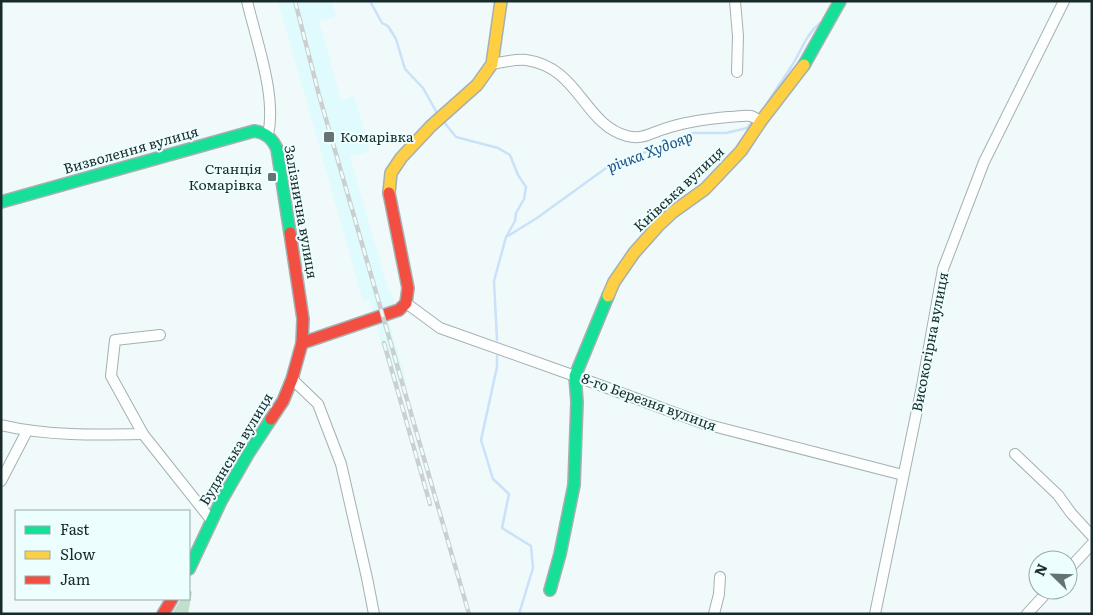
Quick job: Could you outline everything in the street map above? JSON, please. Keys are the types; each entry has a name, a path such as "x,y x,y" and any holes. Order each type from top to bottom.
{"street":[{"name":"Залізнична вулиця","path":"247,1 266,74 270,118 268,135 275,143 278,154 304,325 302,343"},
{"path":"302,343 398,310 406,303 408,288 390,200 389,182 395,165 431,126 477,85 492,64 501,1"},
{"path":"735,1 738,36 737,72"},
{"name":"Київська вулиця","path":"550,590 560,554 574,485 577,402 575,376 595,324 621,270 658,226 673,212 705,189 741,152 761,121 805,63 840,1"},
{"name":"Високогірна вулиця","path":"875,614 922,386 943,269 984,162 1064,1"},
{"path":"492,64 524,60 540,63 560,74 573,86 608,127 628,136 647,137 679,124 706,119 752,116 761,121"},
{"name":"Визволення вулиця","path":"1,202 254,131 268,135"},
{"name":"8-го Березня вулиця","path":"406,303 440,328 705,424 903,475"},
{"path":"160,335 115,340 111,376 143,434 212,521"},
{"name":"Будянська вулиця","path":"190,566 221,501 248,454 283,401 292,379 302,343"},
{"path":"292,379 318,404 341,464 374,614"},
{"path":"1,425 26,431 87,435 143,434"},
{"path":"1,481 26,431"},
{"path":"1015,454 1058,495 1092,536"},
{"path":"1078,559 1092,544"},
{"path":"714,614 719,594 720,577"},
{"path":"163,614 171,600"},
{"path":"1027,614 1040,600"}],"shaded area":[{"path":"278,1 332,1 336,16 319,21 341,100 354,96 370,151 350,157 389,292 391,291 395,304 385,307 407,384 394,388 369,300 363,301"}],"green space":[{"path":"190,591 192,592 188,614 172,614 180,600 190,600"}],"waterway":[{"path":"370,1 382,23 388,26 396,39 405,69 423,88 437,113"},
{"name":"річка Худояр","path":"767,104 795,61 807,38 820,23"},
{"path":"443,121 456,137 498,148 510,155 518,175 526,187 524,199 506,237 494,281 497,340"},
{"name":"річка Худояр","path":"508,236 537,218 606,168 693,133 726,133 747,128 751,123"},
{"path":"497,356 497,367 481,440 493,479 509,494 502,528 531,546 533,568 519,614"}],"railway":[{"path":"295,1 319,95 469,614"},
{"path":"384,343 430,504"}],"traffic: fast":[{"path":"804,65 840,1"},
{"path":"1,202 254,131 268,137 277,149 290,233"},
{"path":"550,590 560,554 574,485 577,402 575,376 608,296"},
{"path":"190,567 221,501 271,419"}],"traffic: slow":[{"path":"389,193 391,173 401,158 431,126 477,85 492,64 501,1"},
{"path":"608,296 614,282 634,253 658,226 673,212 705,189 741,151 761,121 804,65"}],"traffic: jam":[{"path":"302,343 399,310 406,303 408,288 389,193"},
{"path":"271,419 283,401 292,379 302,343 303,319 290,233"},
{"path":"163,614 171,600"}],"place":[{"name":"Комарівка","path":"329,137"},
{"name":"Станція Комарівка","path":"272,177"}]}
